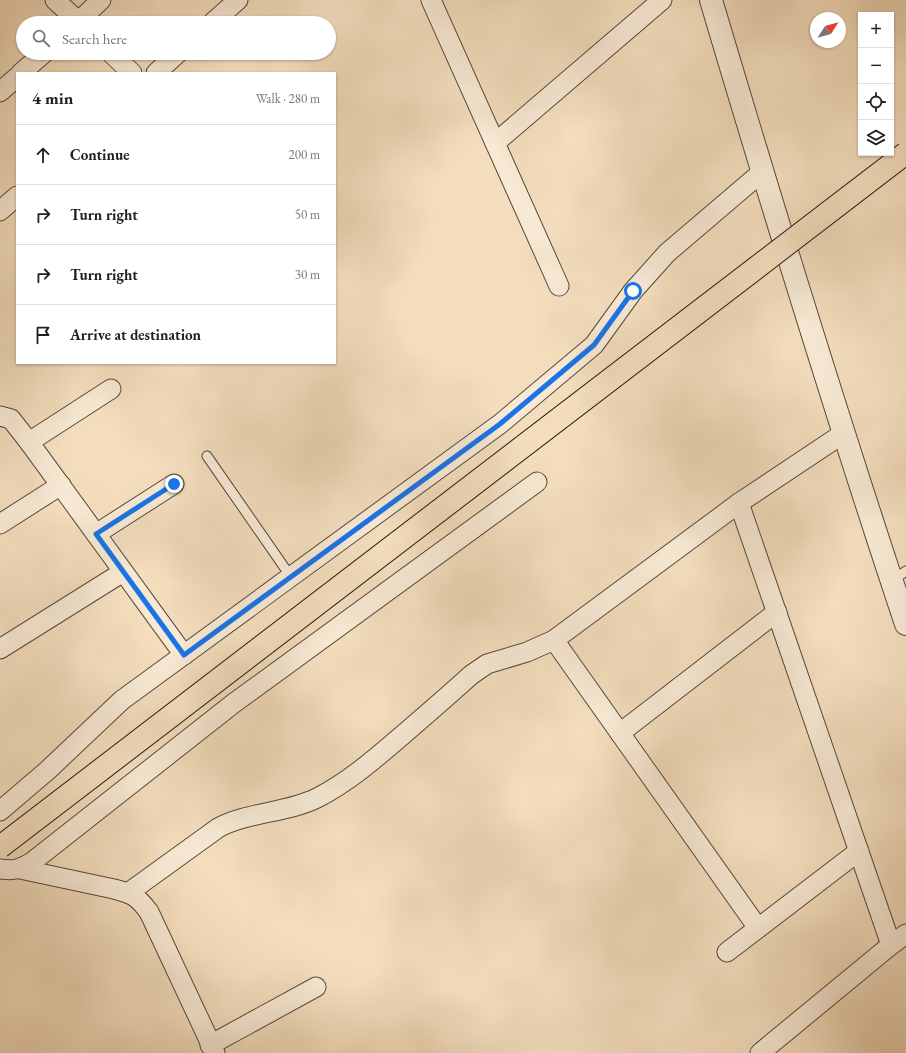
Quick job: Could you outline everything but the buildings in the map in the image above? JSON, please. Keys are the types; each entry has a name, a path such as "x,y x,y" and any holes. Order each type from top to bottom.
{"main road":[{"path":"0,847 906,153"}],"street":[{"path":"55,0 71,16"},
{"path":"85,16 101,0"},
{"path":"220,16 238,0"},
{"path":"431,0 559,286"},
{"path":"495,143 662,0"},
{"path":"711,0 762,172 844,433 899,576 906,624"},
{"path":"19,72 35,60"},
{"path":"118,60 131,72"},
{"path":"157,72 170,60"},
{"path":"0,811 48,770 122,700 500,424 594,345 633,291 667,253 762,172"},
{"path":"0,211 16,197"},
{"path":"29,442 111,389"},
{"path":"0,416 11,420 29,442 184,655"},
{"path":"128,893 218,828 229,822 274,812 315,798 338,786 366,767 471,675 487,664 526,652 554,640 739,503 844,433"},
{"path":"20,869 32,862 234,704 537,482"},
{"path":"96,534 174,484"},
{"path":"0,524 61,485"},
{"path":"739,503 859,851 899,940 760,1053"},
{"path":"0,649 123,572"},
{"path":"620,733 777,612"},
{"path":"554,640 758,928"},
{"path":"727,952 859,851"},
{"path":"0,869 20,869 128,893 138,898 149,912 212,1049 316,987"}],"lane":[{"path":"207,456 291,577"}],"route":[{"path":"174,484 96,534 184,655 500,424 594,345 633,291"}]}
